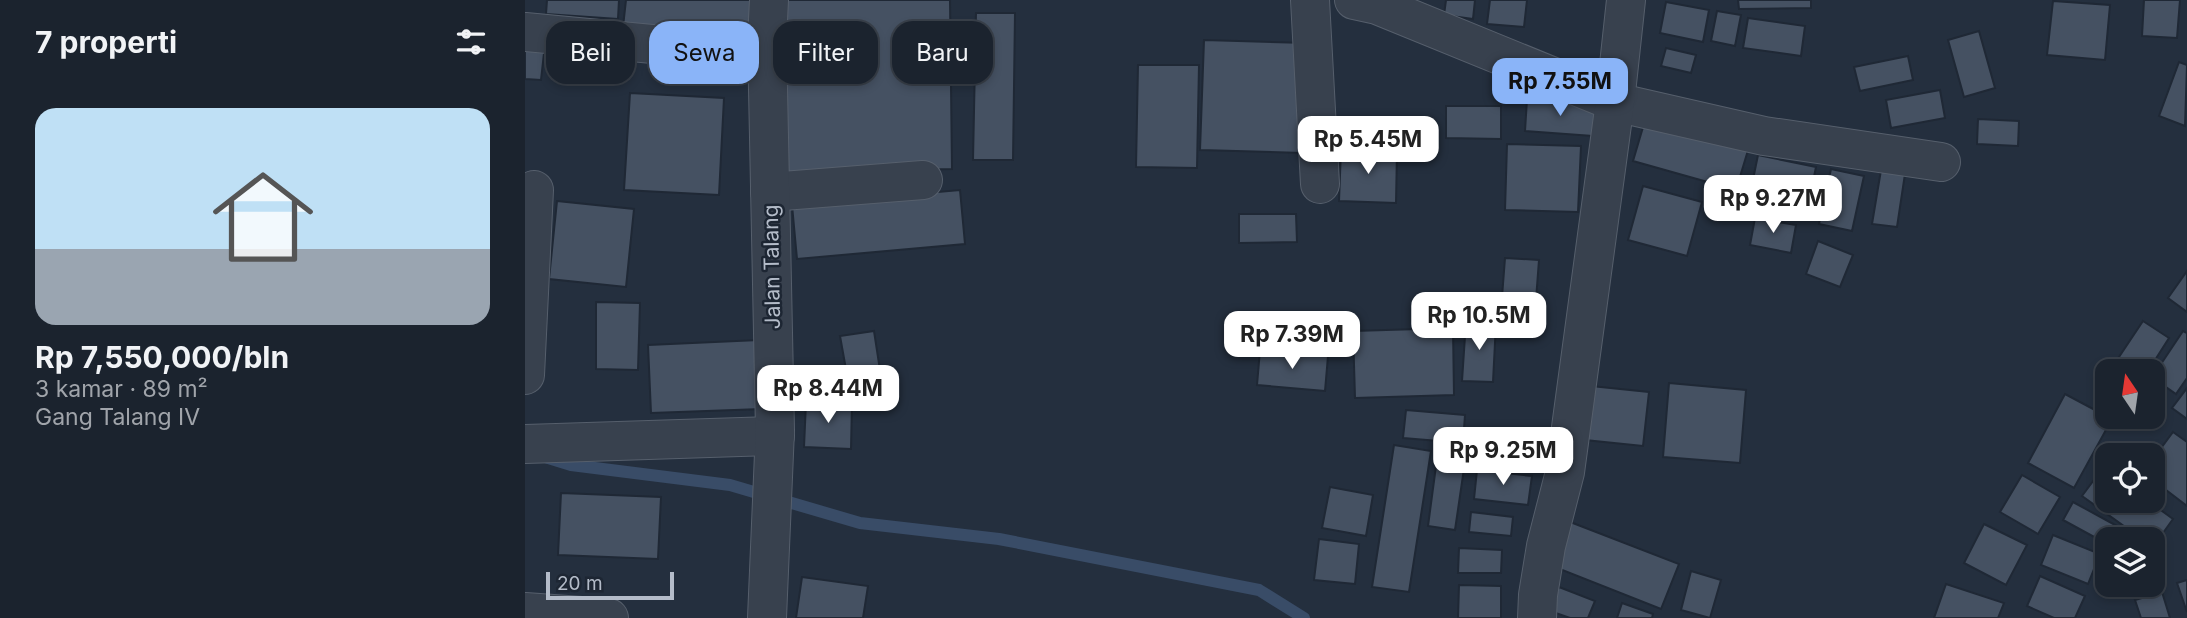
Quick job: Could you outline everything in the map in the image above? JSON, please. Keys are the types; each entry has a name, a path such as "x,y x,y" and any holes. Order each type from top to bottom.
{"street":[{"name":"Jalan Talang","path":"767,617 775,441 769,0"},
{"path":"1310,0 1320,184"},
{"path":"1354,0 1377,5 1615,102 1764,136 1941,162"},
{"path":"1537,618 1546,545 1565,472 1615,102 1626,0"},
{"path":"525,32 768,55"},
{"path":"770,192 923,180"},
{"path":"525,375 534,190"},
{"path":"525,444 775,441"},
{"path":"525,612 609,618"}],"building":[{"path":"547,0 619,0 618,19 546,14"},
{"path":"626,0 752,0 750,21 649,21 649,29 635,28 635,21 624,21"},
{"path":"776,0 950,0 950,21 892,21 892,84 951,84 952,169 779,173 777,84 878,84 878,21 776,21"},
{"path":"1446,0 1475,0 1473,19 1444,15"},
{"path":"1490,0 1527,0 1524,27 1487,24"},
{"path":"1738,0 1811,0 1811,8 1739,9"},
{"path":"2144,0 2180,0 2177,38 2142,36"},
{"path":"2053,1 2110,5 2105,60 2047,55"},
{"path":"1666,2 1709,10 1703,42 1660,33"},
{"path":"1717,11 1741,15 1735,46 1711,41"},
{"path":"976,13 1015,13 1013,160 973,160 975,84 993,84 993,21 976,21"},
{"path":"1748,18 1805,26 1801,56 1743,48"},
{"path":"1979,31 1995,88 1964,97 1948,40"},
{"path":"1204,40 1307,43 1303,153 1200,150"},
{"path":"525,42 545,44 541,80 525,79"},
{"path":"1666,48 1696,55 1691,73 1661,66"},
{"path":"1908,56 1913,80 1860,91 1854,67"},
{"path":"2179,62 2187,65 2185,126 2159,116"},
{"path":"1138,65 1199,65 1197,168 1136,167"},
{"path":"1940,90 1945,118 1891,128 1886,100"},
{"path":"630,93 724,98 719,195 624,190"},
{"path":"1527,99 1595,104 1593,136 1525,131"},
{"path":"1446,106 1501,106 1501,139 1446,138"},
{"path":"1646,117 1749,147 1736,190 1633,161"},
{"path":"1978,119 2019,121 2018,146 1977,144"},
{"path":"1507,144 1581,146 1578,212 1505,210"},
{"path":"1341,149 1397,151 1396,203 1339,201"},
{"path":"1758,155 1816,167 1807,211 1749,199"},
{"path":"1831,169 1864,176 1852,231 1819,224"},
{"path":"1881,170 1905,174 1897,227 1872,224"},
{"path":"1643,186 1702,202 1687,256 1628,240"},
{"path":"960,190 965,244 797,259 792,205"},
{"path":"557,201 634,209 626,287 549,279"},
{"path":"1239,214 1296,214 1297,242 1239,243"},
{"path":"1755,218 1796,225 1791,253 1750,245"},
{"path":"1818,241 1853,255 1840,287 1806,274"},
{"path":"1505,258 1539,260 1535,313 1501,310"},
{"path":"2187,271 2187,312 2168,298"},
{"path":"596,302 640,303 638,370 596,369"},
{"path":"1466,321 1496,323 1493,382 1462,381"},
{"path":"2143,321 2169,338 2156,359 2118,359"},
{"path":"1453,328 1454,395 1355,398 1353,331"},
{"path":"874,331 880,370 847,375 840,336"},
{"path":"2183,331 2187,333 2187,378 2176,394 2165,386 2164,359"},
{"path":"759,340 762,409 651,413 648,345"},
{"path":"1260,350 1328,356 1325,391 1257,385"},
{"path":"1669,383 1746,390 1740,463 1663,457"},
{"path":"1591,386 1649,392 1643,446 1585,440"},
{"path":"2187,388 2187,419 2172,408"},
{"path":"2065,394 2095,410 2095,429 2106,429 2099,443 2095,443 2095,450 2074,488 2028,463"},
{"path":"806,402 852,403 851,449 804,447"},
{"path":"1406,410 1465,415 1463,443 1403,438"},
{"path":"2173,432 2187,442 2187,506 2165,489 2165,443"},
{"path":"1394,445 1431,451 1409,592 1372,587"},
{"path":"1438,451 1466,455 1455,530 1428,526"},
{"path":"1477,470 1532,476 1528,505 1474,499"},
{"path":"2022,475 2060,497 2038,534 2000,512"},
{"path":"2095,478 2095,505 2082,496"},
{"path":"1330,487 1373,495 1366,536 1322,528"},
{"path":"561,493 661,497 658,559 558,555"},
{"path":"2073,502 2117,526 2095,527 2095,537 2063,520"},
{"path":"1471,512 1513,517 1511,536 1469,532"},
{"path":"2106,513 2165,513 2173,519 2165,530 2165,527 2125,527"},
{"path":"1565,520 1679,564 1661,609 1547,564"},
{"path":"1984,524 2027,545 2006,585 1964,563"},
{"path":"2053,535 2095,552 2095,566 2088,584 2041,565"},
{"path":"1319,539 1359,544 1355,584 1314,580"},
{"path":"1459,548 1502,550 1501,573 1458,573"},
{"path":"1691,571 1721,580 1710,618 1681,610"},
{"path":"2040,576 2085,596 2075,618 2054,618 2027,606"},
{"path":"802,577 868,586 863,618 796,618"},
{"path":"2187,580 2187,612 2177,583"},
{"path":"1946,584 2004,603 1998,618 1934,618"},
{"path":"1459,585 1501,586 1501,618 1458,618"},
{"path":"1559,587 1595,601 1588,618 1570,618 1550,611"},
{"path":"2164,597 2170,618 2141,618 2135,600"},
{"path":"1622,603 1653,614 1652,618 1617,618"}],"waterway":[{"path":"545,457 571,465 730,485 860,523 999,539 1259,590 1304,618"}]}
